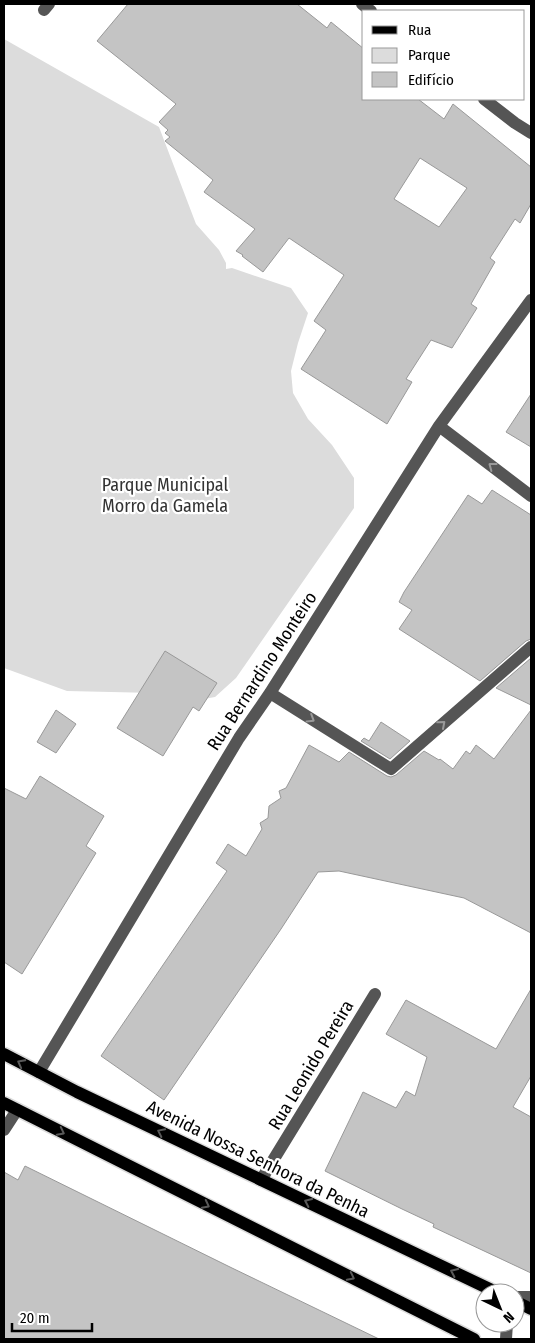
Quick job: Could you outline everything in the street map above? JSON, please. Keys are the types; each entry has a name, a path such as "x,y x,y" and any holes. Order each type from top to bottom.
{"main road":[{"name":"Avenida Nossa Senhora da Penha","path":"4,1054 76,1092 477,1283"},
{"path":"4,1103 474,1339"}],"street":[{"path":"485,100 531,133"},
{"path":"515,122 531,126"},
{"name":"Rua Bernardino Monteiro","path":"39,1072 239,738 270,693 439,426 531,300"},
{"path":"439,426 531,496"},
{"path":"270,693 391,769 531,647"},
{"name":"Rua Leonido Pereira","path":"261,1180 375,994"},
{"path":"4,1130 17,1110"}],"green space":[{"name":"Parque Municipal Morro da Gamela","path":"4,39 159,127 196,224 219,250 226,263 226,269 232,268 291,288 308,313 291,371 293,393 308,419 332,445 354,478 354,508 236,678 215,697 187,702 155,693 67,691 4,668"}],"building":[{"path":"128,4 297,4 327,28 331,22 362,47 362,100 419,100 444,119 453,104 531,167 531,204 520,223 515,219 490,258 495,262 471,304 477,308 452,348 431,340 406,379 412,382 387,424 301,369 326,330 314,321 344,275 289,238 263,272 236,251 255,229 204,192 213,180 165,141 170,137 165,133 168,130 159,122 176,104 97,41","holes":["420,158 467,188 439,227 394,199"]},
{"path":"531,394 531,447 506,432"},
{"path":"492,490 531,515 531,639 526,641 480,681 399,629 412,610 399,602 468,495 482,504"},
{"path":"165,651 217,683 199,711 193,707 163,756 117,728"},
{"path":"531,658 531,705 496,688"},
{"path":"56,710 76,724 56,753 37,742"},
{"path":"531,710 531,933 464,898 339,871 318,872 164,1100 101,1056 227,871 216,863 228,844 246,856 262,829 260,823 268,818 269,806 281,798 279,791 286,788 309,745 339,762 349,752 391,777 396,775 424,751 440,759 453,769 466,751 470,754 476,745 494,759"},
{"path":"381,722 410,741 390,759 361,741 364,738 369,741"},
{"path":"40,776 104,816 86,846 96,853 22,974 4,962 4,788 26,799"},
{"path":"531,989 531,1076 513,1107 531,1117 531,1273 433,1227 434,1224 325,1171 363,1092 396,1108 406,1091 415,1096 427,1057 386,1034 406,1000 496,1049"},
{"path":"25,1166 379,1339 4,1339 4,1172 18,1180"}]}
